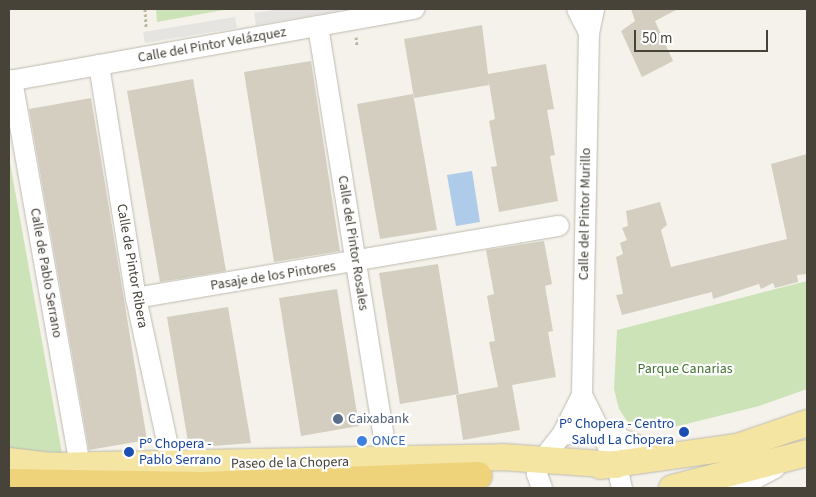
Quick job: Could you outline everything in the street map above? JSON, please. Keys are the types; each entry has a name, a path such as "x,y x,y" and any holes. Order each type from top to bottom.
{"highway":[{"path":"9,483 202,486 489,476"}],"main road":[{"name":"Paseo de la Chopera","path":"9,461 80,465 172,465 388,460 537,472 620,476 675,459 737,447 807,423"},
{"path":"672,488 800,456"},
{"name":"Paseo de la Chopera","path":"489,476 537,472"}],"street":[{"name":"Calle del Pintor Velázquez","path":"11,80 415,9"},
{"name":"Calle del Pintor Murillo","path":"577,9 588,33"},
{"name":"Calle del Pintor Murillo","path":"582,395 588,33 594,9"},
{"name":"Calle del Pintor Rosales","path":"318,26 388,460"},
{"name":"Calle de Pintor Ribera","path":"98,65 136,298 172,465"},
{"name":"Calle de Pablo Serrano","path":"11,80 80,465"},
{"name":"Pasaje de los Pintores","path":"136,298 559,226"},
{"path":"582,395 620,476"},
{"path":"537,472 562,435 582,395"},
{"path":"562,435 599,430 675,459"},
{"path":"737,488 800,456"}],"path":[{"path":"145,9 146,28"}],"green space":[{"path":"156,9 229,9 157,22"},
{"path":"9,157 62,453 9,449"},
{"name":"Parque Canarias","path":"807,281 807,389 759,406 666,429 629,424 619,409 614,389 617,330"}],"shaded area":[{"path":"280,9 339,9 339,11 256,25 254,13"},
{"path":"235,17 237,28 145,43 143,32"}],"water":[{"path":"472,171 480,222 456,226 447,175"}],"building":[{"path":"631,9 678,9 655,21 673,61 642,77 621,31 635,21"},
{"path":"482,25 488,74 546,64 554,109 547,110 555,155 550,156 558,201 499,212 491,167 497,166 489,121 495,119 488,77 489,85 414,98 404,39"},
{"path":"311,61 340,251 274,262 244,72"},
{"path":"193,79 226,271 160,282 127,91"},
{"path":"413,94 437,230 380,239 357,104"},
{"path":"91,98 147,440 89,450 29,109"},
{"path":"807,154 807,274 797,275 798,282 775,288 773,283 761,289 759,284 713,299 712,292 622,315 616,295 623,294 616,257 623,254 620,243 627,240 622,228 628,226 626,211 660,202 667,225 661,230 671,267 787,239 771,164"},
{"path":"544,241 552,284 545,286 553,331 548,332 556,377 512,385 520,430 463,440 456,395 498,387 489,342 495,341 487,296 494,294 486,250"},
{"path":"438,264 459,394 400,404 379,273"},
{"path":"337,289 359,426 301,436 279,298"},
{"path":"228,307 251,443 189,448 167,317"}],"place":[{"name":"Caixabank","path":"338,419"},
{"name":"Pº Chopera - Centro Salud La Chopera","path":"684,432"},
{"name":"ONCE","path":"362,441"},
{"name":"Pº Chopera - Pablo Serrano","path":"129,452"}]}
